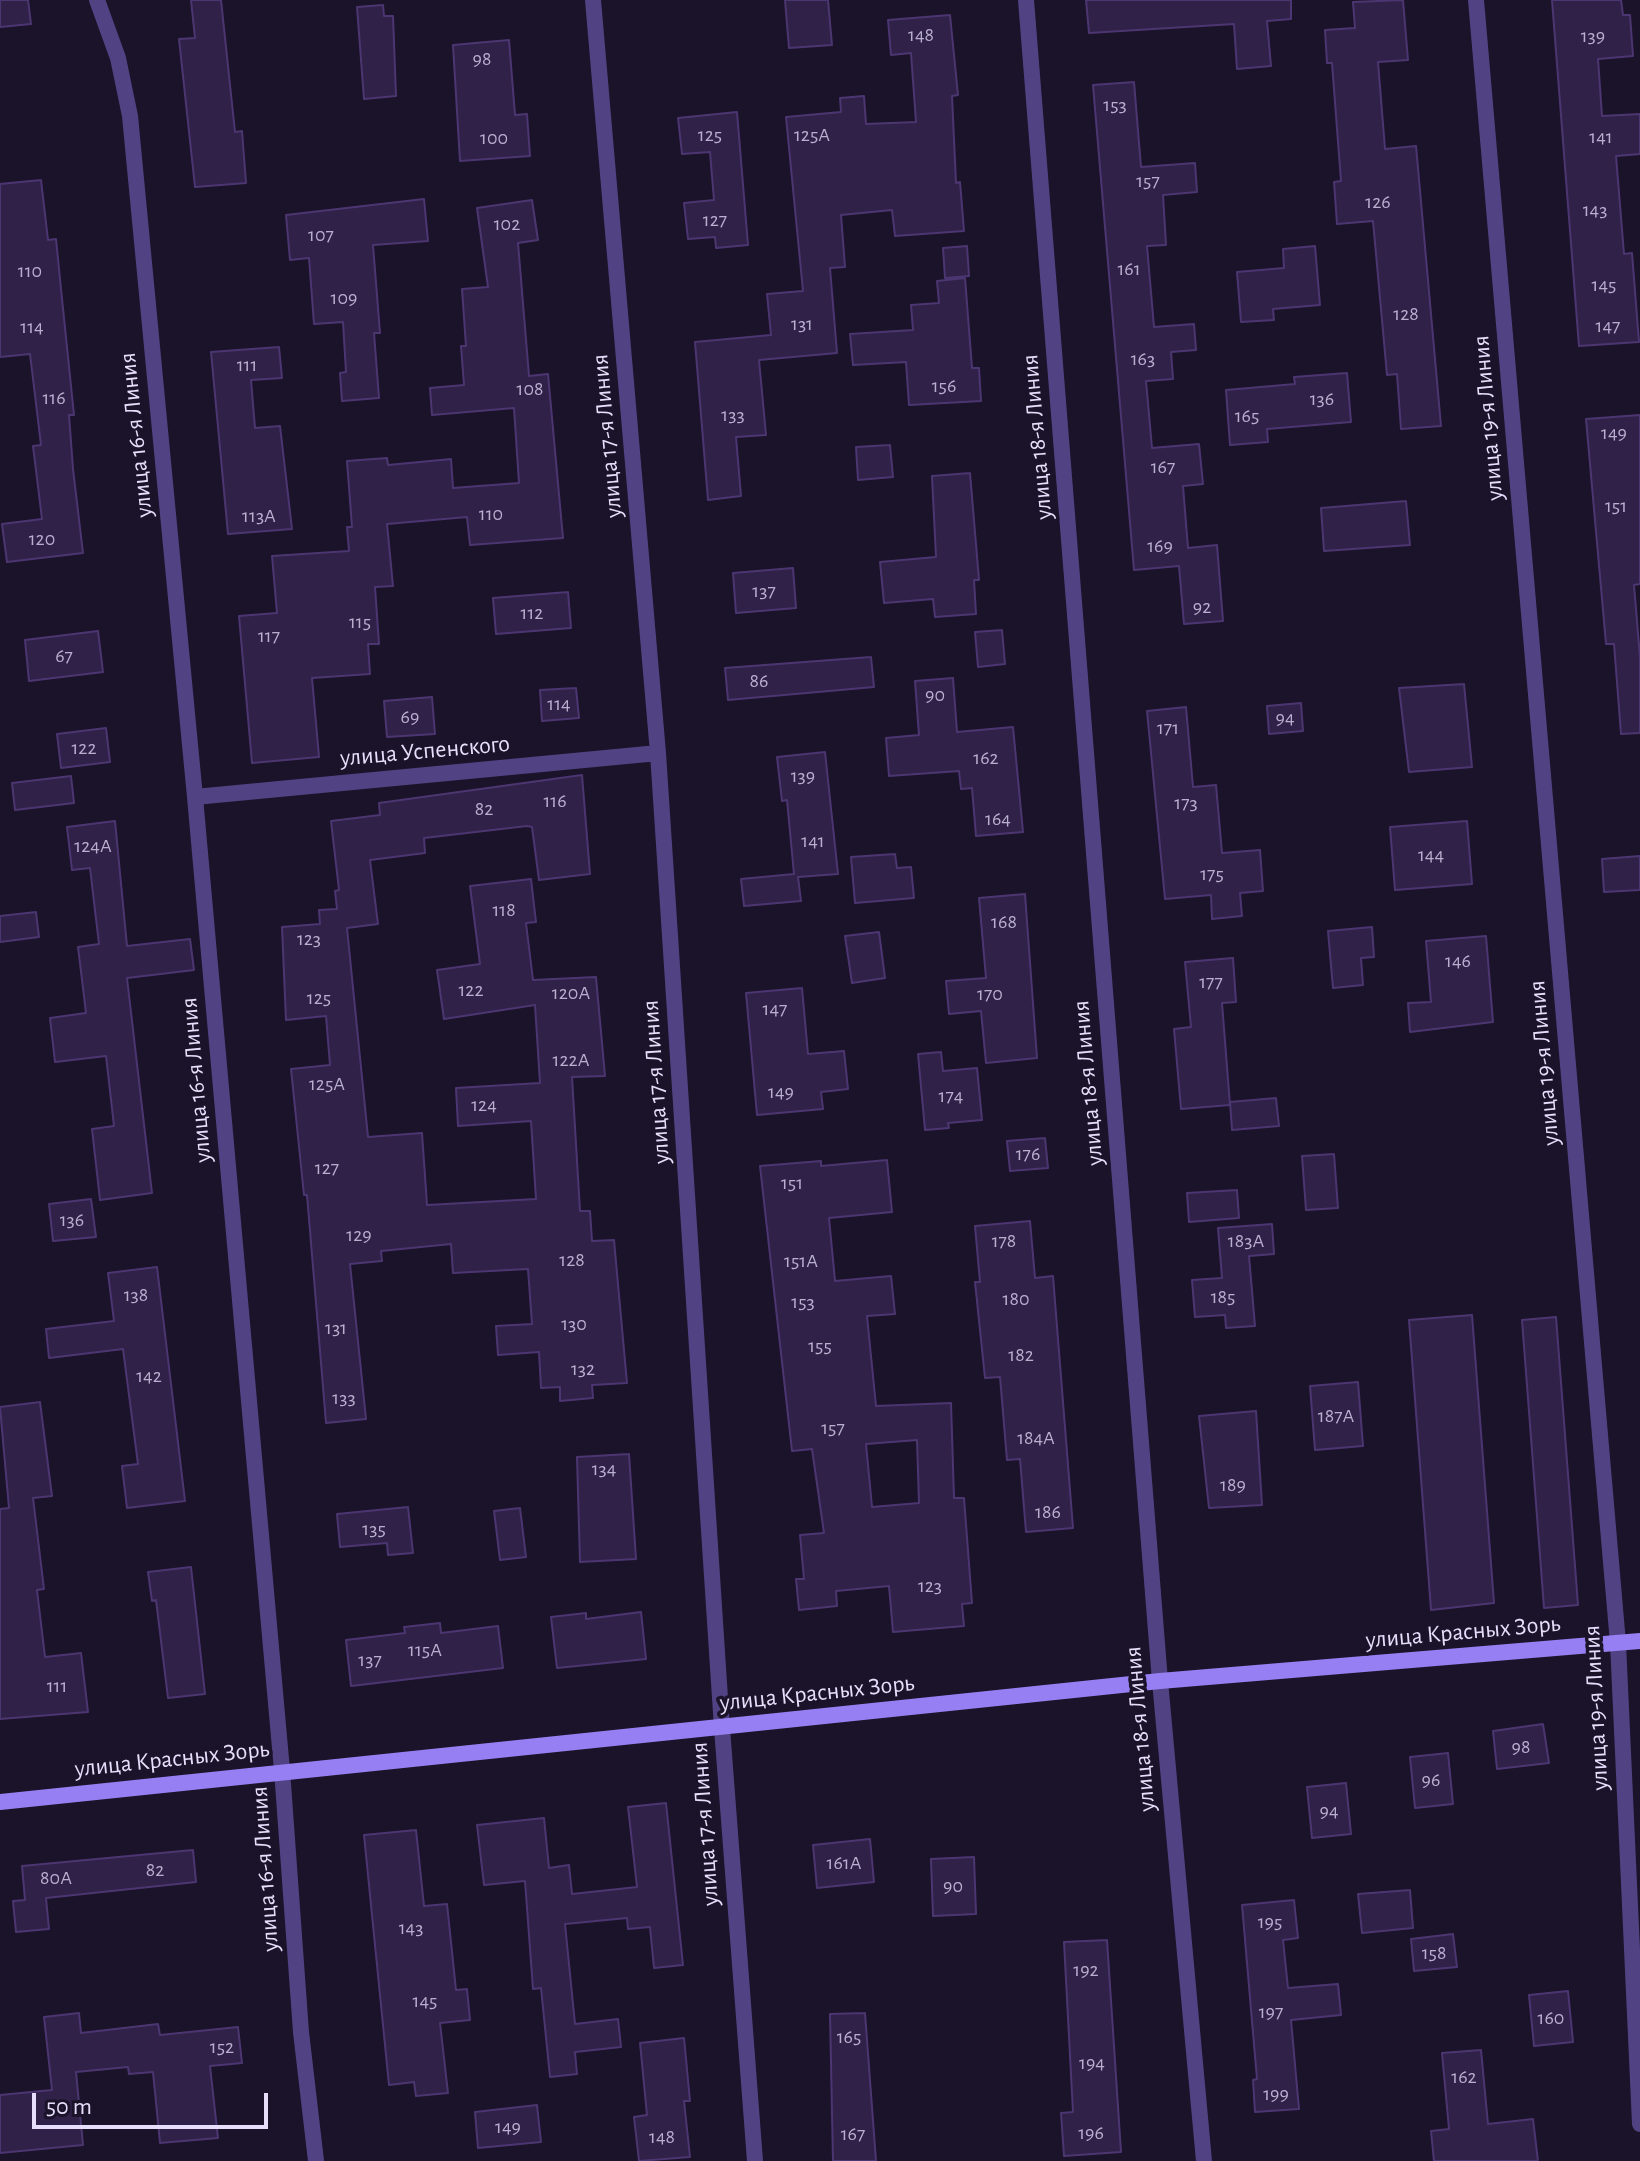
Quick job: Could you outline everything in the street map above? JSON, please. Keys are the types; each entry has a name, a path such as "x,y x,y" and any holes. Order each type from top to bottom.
{"street":[{"name":"улица 16-я Линия","path":"97,0 118,58 130,116 195,797 282,1770 301,2032 316,2161"},
{"name":"улица 17-я Линия","path":"593,0 658,753 722,1728 755,2161"},
{"name":"улица 18-я Линия","path":"1026,0 1160,1681 1204,2161"},
{"name":"улица 19-я Линия","path":"1476,0 1618,1643 1640,2124"},
{"name":"улица Успенского","path":"195,797 658,753"},
{"name":"улица Красных Зорь","path":"0,1802 282,1770 722,1728 1160,1681 1640,1641"}],"building":[{"path":"0,0 28,0 31,24 0,27"},
{"path":"191,0 221,0 235,132 242,131 246,183 195,187 179,39 195,38"},
{"path":"785,0 828,0 832,45 789,48"},
{"path":"1086,0 1291,0 1291,19 1267,21 1271,66 1237,69 1234,24 1089,33"},
{"path":"1403,0 1408,60 1378,62 1385,149 1416,146 1441,426 1401,429 1397,374 1387,375 1373,221 1337,224 1334,182 1341,181 1332,63 1327,63 1325,30 1355,28 1353,2"},
{"path":"1552,0 1621,0 1623,15 1630,15 1633,56 1598,59 1602,116 1640,114 1640,154 1616,156 1624,254 1632,253 1639,342 1579,346"},
{"path":"383,5 384,16 393,16 396,96 364,99 357,7"},
{"path":"950,15 958,95 952,96 956,183 960,182 964,231 895,236 892,210 841,215 845,267 830,268 837,353 759,360 766,435 736,437 741,496 708,500 695,342 771,335 767,294 803,291 786,117 841,112 840,98 864,96 866,124 916,122 911,53 891,55 888,20"},
{"path":"509,40 515,115 527,114 530,156 460,161 453,45"},
{"path":"1134,82 1141,167 1195,163 1197,192 1163,195 1166,245 1147,246 1154,327 1194,324 1196,350 1171,352 1173,379 1146,381 1152,448 1199,444 1203,484 1183,486 1188,548 1217,545 1223,621 1184,624 1179,566 1134,570 1093,85"},
{"path":"737,112 748,245 716,248 715,237 688,239 684,203 714,200 710,152 682,154 678,118"},
{"path":"41,180 48,240 56,239 74,415 69,415 83,553 7,562 2,524 42,519 33,446 41,445 30,354 0,357 0,184"},
{"path":"424,199 428,241 373,245 380,333 374,333 379,398 342,401 340,373 346,372 343,322 314,324 309,258 290,260 286,215"},
{"path":"532,200 538,240 518,243 529,376 548,374 563,538 470,545 467,517 387,524 393,586 375,587 379,644 368,644 370,674 312,678 319,757 252,763 239,616 277,613 272,556 349,551 347,527 352,527 347,461 387,458 388,465 451,459 453,488 519,483 514,408 432,415 430,388 464,385 461,346 466,346 462,289 488,287 477,208"},
{"path":"967,246 969,276 945,278 943,248"},
{"path":"1315,246 1320,305 1273,309 1274,320 1241,322 1237,272 1284,268 1283,249"},
{"path":"965,278 972,368 979,368 981,401 909,405 906,362 853,365 850,334 913,330 911,305 939,303 937,281"},
{"path":"279,347 282,378 251,380 255,428 280,426 292,529 228,534 211,352"},
{"path":"1347,373 1351,422 1267,429 1268,442 1230,445 1226,390 1295,384 1294,377"},
{"path":"1640,415 1640,584 1634,585 1640,657 1640,733 1621,734 1614,644 1606,644 1586,419"},
{"path":"890,445 893,477 858,480 856,447"},
{"path":"970,473 979,580 974,580 976,614 935,617 933,599 884,603 880,562 936,557 932,476"},
{"path":"1406,501 1410,545 1324,551 1321,508"},
{"path":"793,568 796,608 736,613 733,573"},
{"path":"568,592 571,628 496,634 493,598"},
{"path":"1002,630 1005,664 978,667 975,632"},
{"path":"98,631 103,672 29,681 25,640"},
{"path":"871,657 874,687 728,700 725,668"},
{"path":"953,678 957,732 1013,727 1023,832 976,836 972,788 961,789 959,771 889,776 886,738 919,735 915,681"},
{"path":"1464,684 1472,767 1409,772 1399,688"},
{"path":"576,688 579,718 542,721 540,690"},
{"path":"432,697 435,734 387,737 384,701"},
{"path":"1301,703 1303,731 1269,734 1267,706"},
{"path":"1186,707 1193,787 1216,785 1222,853 1260,850 1263,891 1240,893 1242,916 1212,919 1211,895 1165,899 1147,711"},
{"path":"106,728 110,762 61,768 57,734"},
{"path":"825,752 838,874 798,877 801,901 744,906 741,879 794,874 787,800 782,801 777,757"},
{"path":"582,775 590,874 539,880 532,827 424,838 425,853 370,860 378,924 347,928 368,1137 422,1133 427,1205 536,1199 531,1121 458,1126 456,1088 540,1083 535,1005 444,1019 437,970 480,964 470,886 531,879 536,922 526,923 533,980 596,977 605,1076 572,1077 580,1211 590,1211 592,1241 614,1240 627,1383 592,1385 593,1398 560,1401 560,1387 541,1388 539,1352 498,1355 496,1326 532,1324 528,1269 453,1273 451,1244 381,1251 382,1261 350,1264 366,1419 326,1423 307,1195 304,1195 291,1069 330,1065 326,1016 286,1020 282,927 320,924 319,910 337,909 335,891 339,890 331,821 380,815 379,803"},
{"path":"71,776 74,803 15,810 12,783"},
{"path":"115,821 127,946 190,939 194,970 127,978 152,1193 100,1200 92,1129 114,1126 106,1056 55,1062 50,1018 86,1013 78,947 99,944 90,868 72,870 67,827"},
{"path":"1467,821 1472,884 1395,890 1390,827"},
{"path":"895,854 897,868 911,867 914,898 855,903 851,857"},
{"path":"1640,856 1640,890 1604,892 1602,859"},
{"path":"1025,894 1037,1058 986,1063 981,1011 949,1014 946,981 986,978 979,898"},
{"path":"36,912 39,937 0,942 0,916"},
{"path":"1372,927 1374,957 1361,958 1363,985 1333,988 1328,931"},
{"path":"879,932 885,978 852,983 845,936"},
{"path":"1486,936 1493,1022 1410,1032 1408,1003 1431,1002 1426,941"},
{"path":"1233,958 1236,1002 1222,1003 1230,1105 1181,1109 1174,1029 1191,1027 1185,962"},
{"path":"802,988 808,1054 844,1051 848,1089 821,1092 823,1109 757,1115 746,993"},
{"path":"941,1052 943,1071 977,1068 982,1120 948,1123 949,1128 925,1130 918,1054"},
{"path":"1276,1098 1279,1126 1232,1130 1230,1102"},
{"path":"1045,1138 1048,1168 1010,1171 1007,1141"},
{"path":"1334,1154 1338,1208 1306,1210 1302,1156"},
{"path":"887,1160 892,1212 829,1218 835,1281 891,1276 895,1314 867,1316 876,1406 951,1403 954,1498 964,1498 972,1603 962,1604 964,1626 893,1632 889,1586 836,1591 837,1606 799,1610 796,1579 804,1579 800,1535 824,1533 812,1449 792,1451 760,1166 821,1161 821,1166","holes":["917,1440 919,1503 872,1507 866,1444"]},
{"path":"1237,1190 1239,1218 1189,1222 1187,1193"},
{"path":"91,1199 96,1237 53,1241 49,1204"},
{"path":"1030,1221 1035,1278 1053,1276 1073,1528 1026,1532 1020,1459 1007,1460 1000,1377 985,1378 975,1282 980,1282 975,1226"},
{"path":"1272,1224 1274,1254 1249,1256 1255,1326 1226,1328 1225,1315 1195,1317 1192,1280 1222,1278 1218,1228"},
{"path":"157,1267 185,1501 127,1508 122,1466 138,1464 123,1349 49,1358 46,1329 114,1321 108,1273"},
{"path":"1472,1315 1494,1603 1431,1610 1409,1320"},
{"path":"1556,1317 1578,1605 1544,1608 1522,1320"},
{"path":"1358,1382 1363,1446 1315,1450 1310,1386"},
{"path":"40,1402 52,1496 33,1498 44,1589 37,1590 45,1657 81,1653 88,1712 0,1719 0,1509 9,1508 0,1407"},
{"path":"1256,1411 1262,1505 1209,1508 1199,1416"},
{"path":"629,1454 636,1559 580,1562 577,1457"},
{"path":"408,1507 413,1553 388,1555 387,1543 340,1547 337,1514"},
{"path":"520,1508 526,1557 500,1560 494,1511"},
{"path":"191,1567 205,1694 168,1698 156,1600 152,1601 148,1572"},
{"path":"641,1612 646,1659 557,1668 551,1617 586,1613 586,1619"},
{"path":"440,1623 441,1633 498,1626 503,1668 351,1686 346,1640 405,1633 404,1627"},
{"path":"1543,1724 1549,1763 1497,1769 1493,1731"},
{"path":"1448,1753 1453,1804 1415,1808 1410,1757"},
{"path":"1346,1783 1351,1834 1312,1838 1307,1787"},
{"path":"666,1803 683,1965 654,1968 650,1927 628,1929 627,1918 565,1924 575,2024 618,2019 621,2047 575,2052 577,2074 550,2077 541,1988 533,1989 525,1881 484,1885 477,1825 544,1818 549,1868 569,1865 572,1894 637,1887 628,1807"},
{"path":"416,1830 424,1906 447,1904 456,1990 467,1989 470,2020 440,2023 448,2093 416,2096 414,2082 389,2085 364,1835"},
{"path":"870,1839 874,1882 817,1888 813,1845"},
{"path":"193,1850 196,1882 46,1898 49,1929 16,1932 13,1901 25,1900 22,1866"},
{"path":"974,1857 976,1914 933,1916 931,1859"},
{"path":"1410,1890 1413,1928 1362,1933 1358,1894"},
{"path":"1294,1900 1298,1938 1283,1940 1288,1988 1338,1984 1341,2015 1291,2020 1299,2109 1255,2112 1253,2080 1257,2079 1242,1905"},
{"path":"1453,1934 1457,1967 1414,1971 1411,1939"},
{"path":"1107,1940 1121,2152 1064,2156 1061,2113 1073,2112 1064,1942"},
{"path":"1568,1991 1573,2042 1534,2046 1529,1995"},
{"path":"79,2013 81,2033 158,2024 160,2035 238,2027 242,2063 210,2066 218,2138 160,2143 153,2072 129,2074 128,2067 76,2072 83,2145 0,2153 0,2095 52,2090 44,2017"},
{"path":"865,2013 876,2161 833,2161 830,2014"},
{"path":"684,2038 690,2101 684,2101 690,2157 639,2161 634,2117 647,2115 640,2043"},
{"path":"1481,2050 1488,2124 1533,2119 1538,2161 1434,2161 1431,2131 1449,2129 1442,2053"},
{"path":"537,2105 541,2142 478,2148 475,2112"}]}
